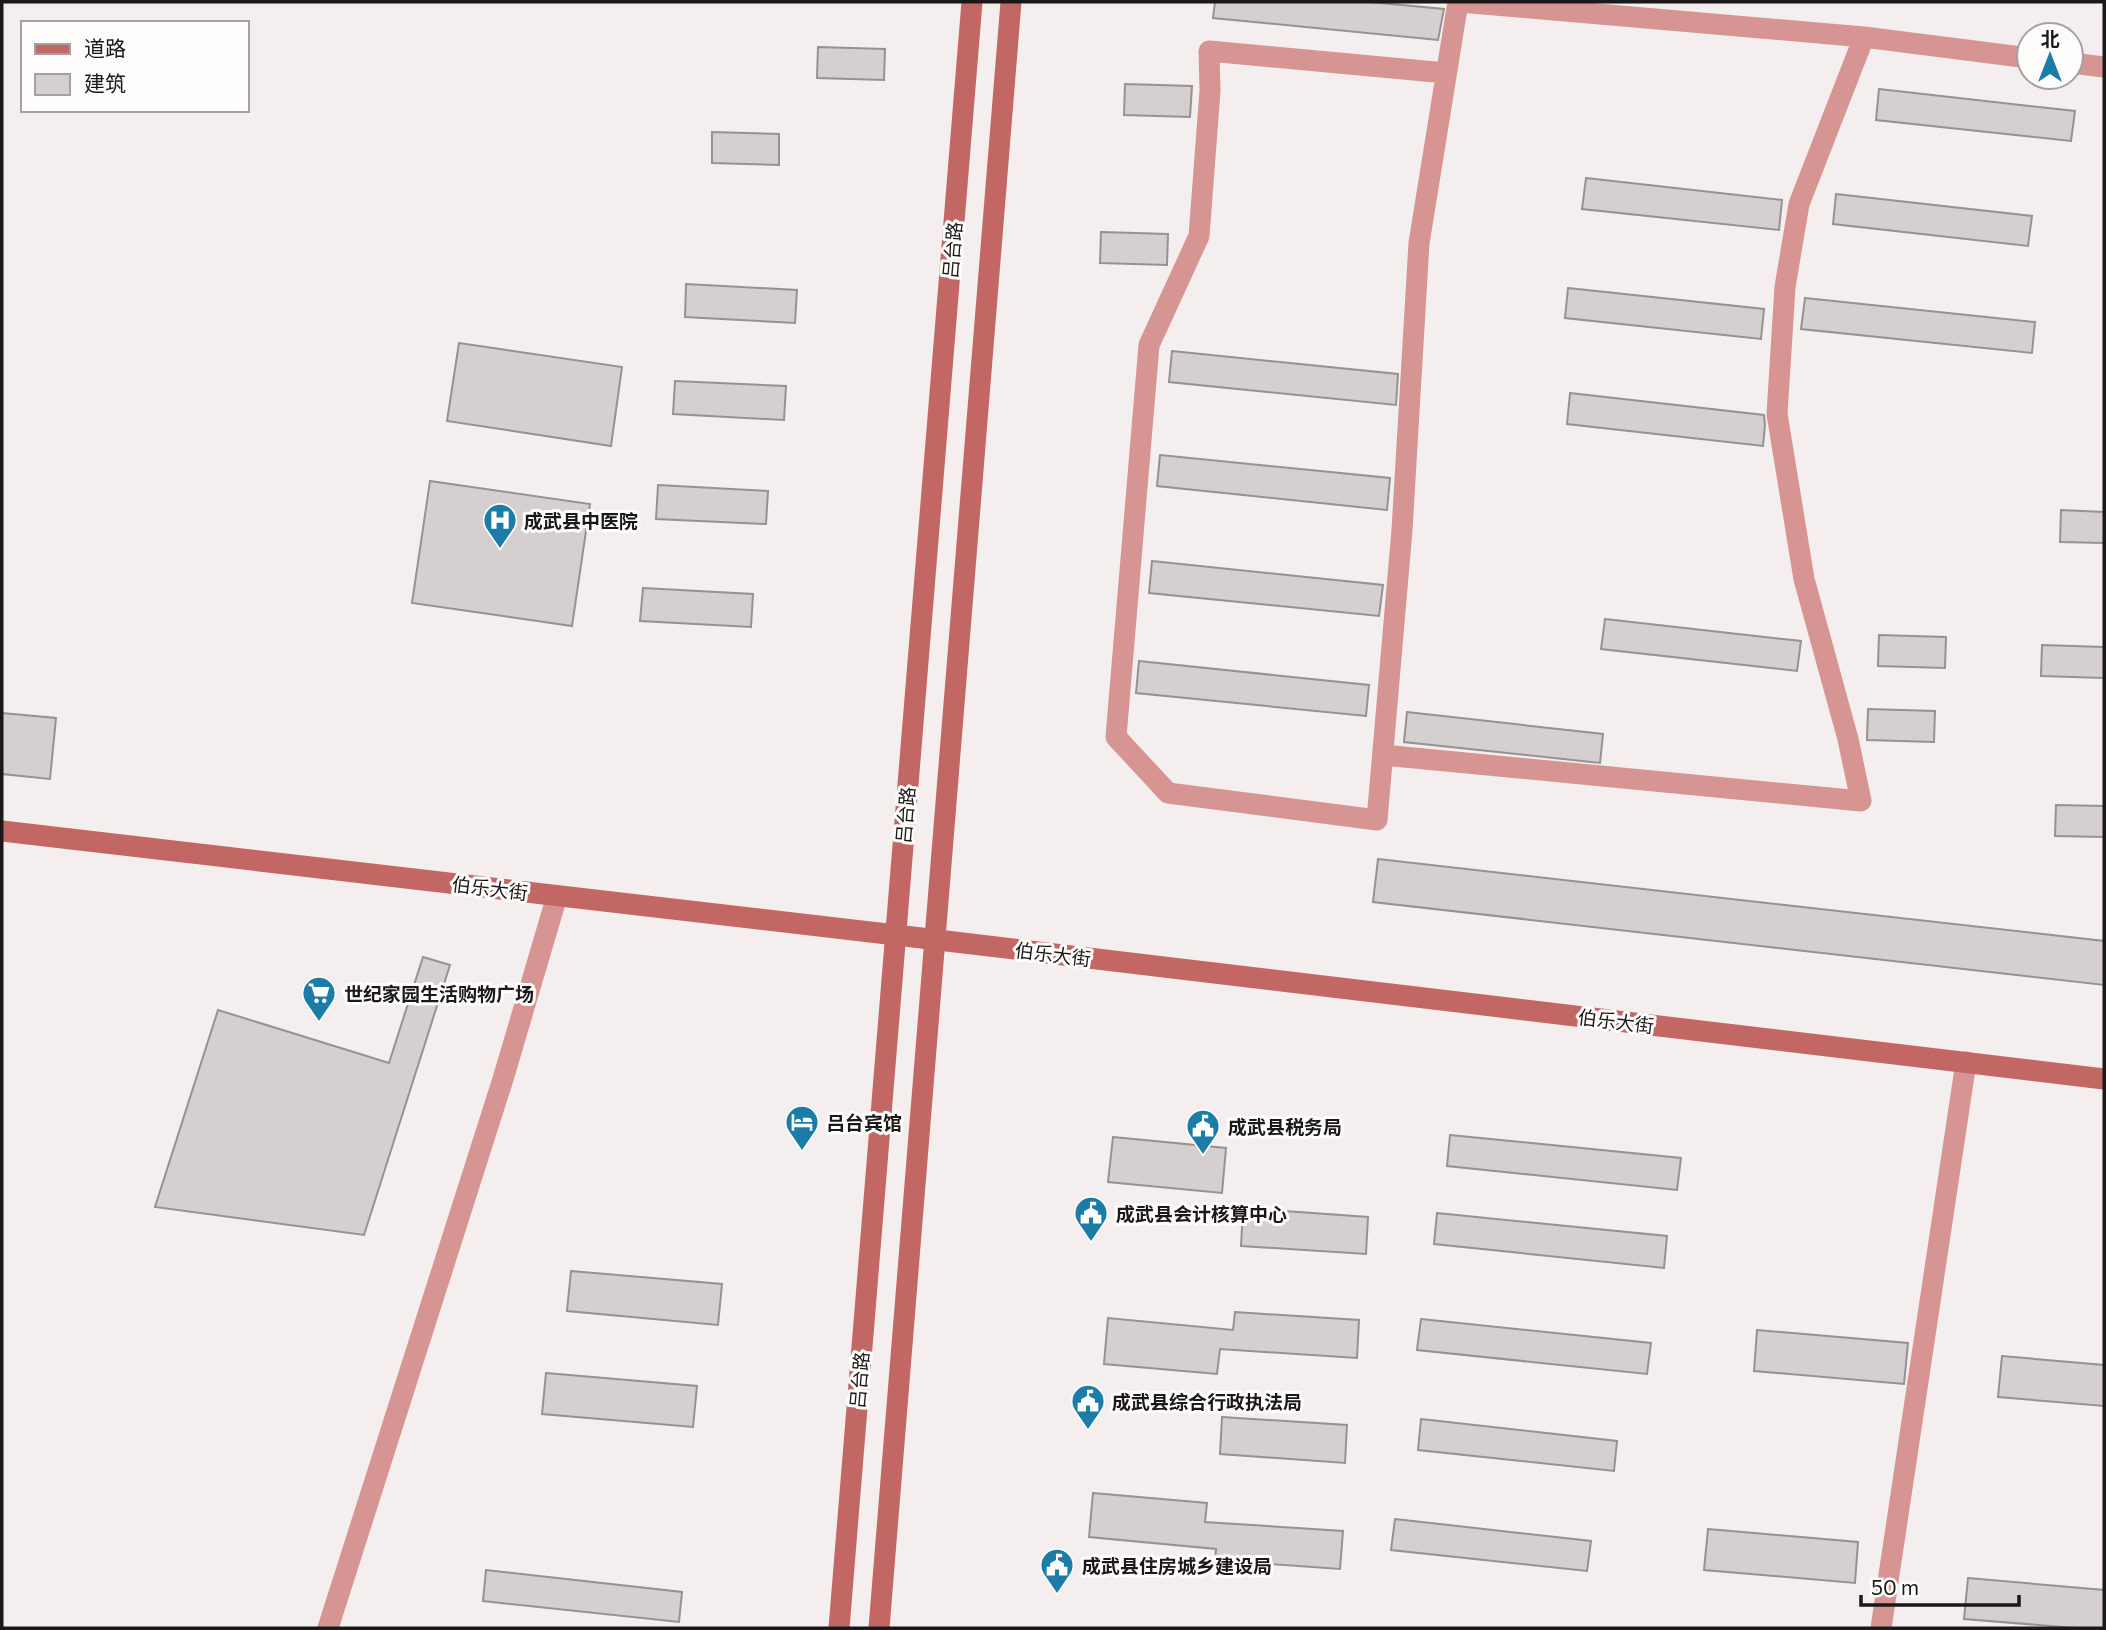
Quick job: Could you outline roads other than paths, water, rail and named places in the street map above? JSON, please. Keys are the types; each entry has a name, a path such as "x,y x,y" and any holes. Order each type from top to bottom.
{"main road":[{"name":"吕台路","path":"839,1628 972,2"},
{"name":"吕台路","path":"879,1628 1011,2"},
{"name":"伯乐大街","path":"2,831 2104,1079"}],"street":[{"path":"1446,73 1209,51 1210,91 1199,236 1149,345 1116,737 1168,793 1377,820 1402,530 1419,243 1459,2 1864,37 2015,56"},
{"path":"1383,755 1861,801 1848,739 1804,579 1777,414 1785,287 1799,204 1864,37"},
{"path":"2085,65 2104,67"},
{"path":"328,1628 499,1093 557,896"},
{"path":"1881,1628 1966,1062"}],"place":[{"name":"成武县中医院","path":"500,550"},
{"name":"世纪家园生活购物广场","path":"319,1023"},
{"name":"吕台宾馆","path":"802,1152"},
{"name":"成武县税务局","path":"1203,1156"},
{"name":"成武县会计核算中心","path":"1091,1243"},
{"name":"成武县综合行政执法局","path":"1088,1431"},
{"name":"成武县住房城乡建设局","path":"1057,1595"}]}
